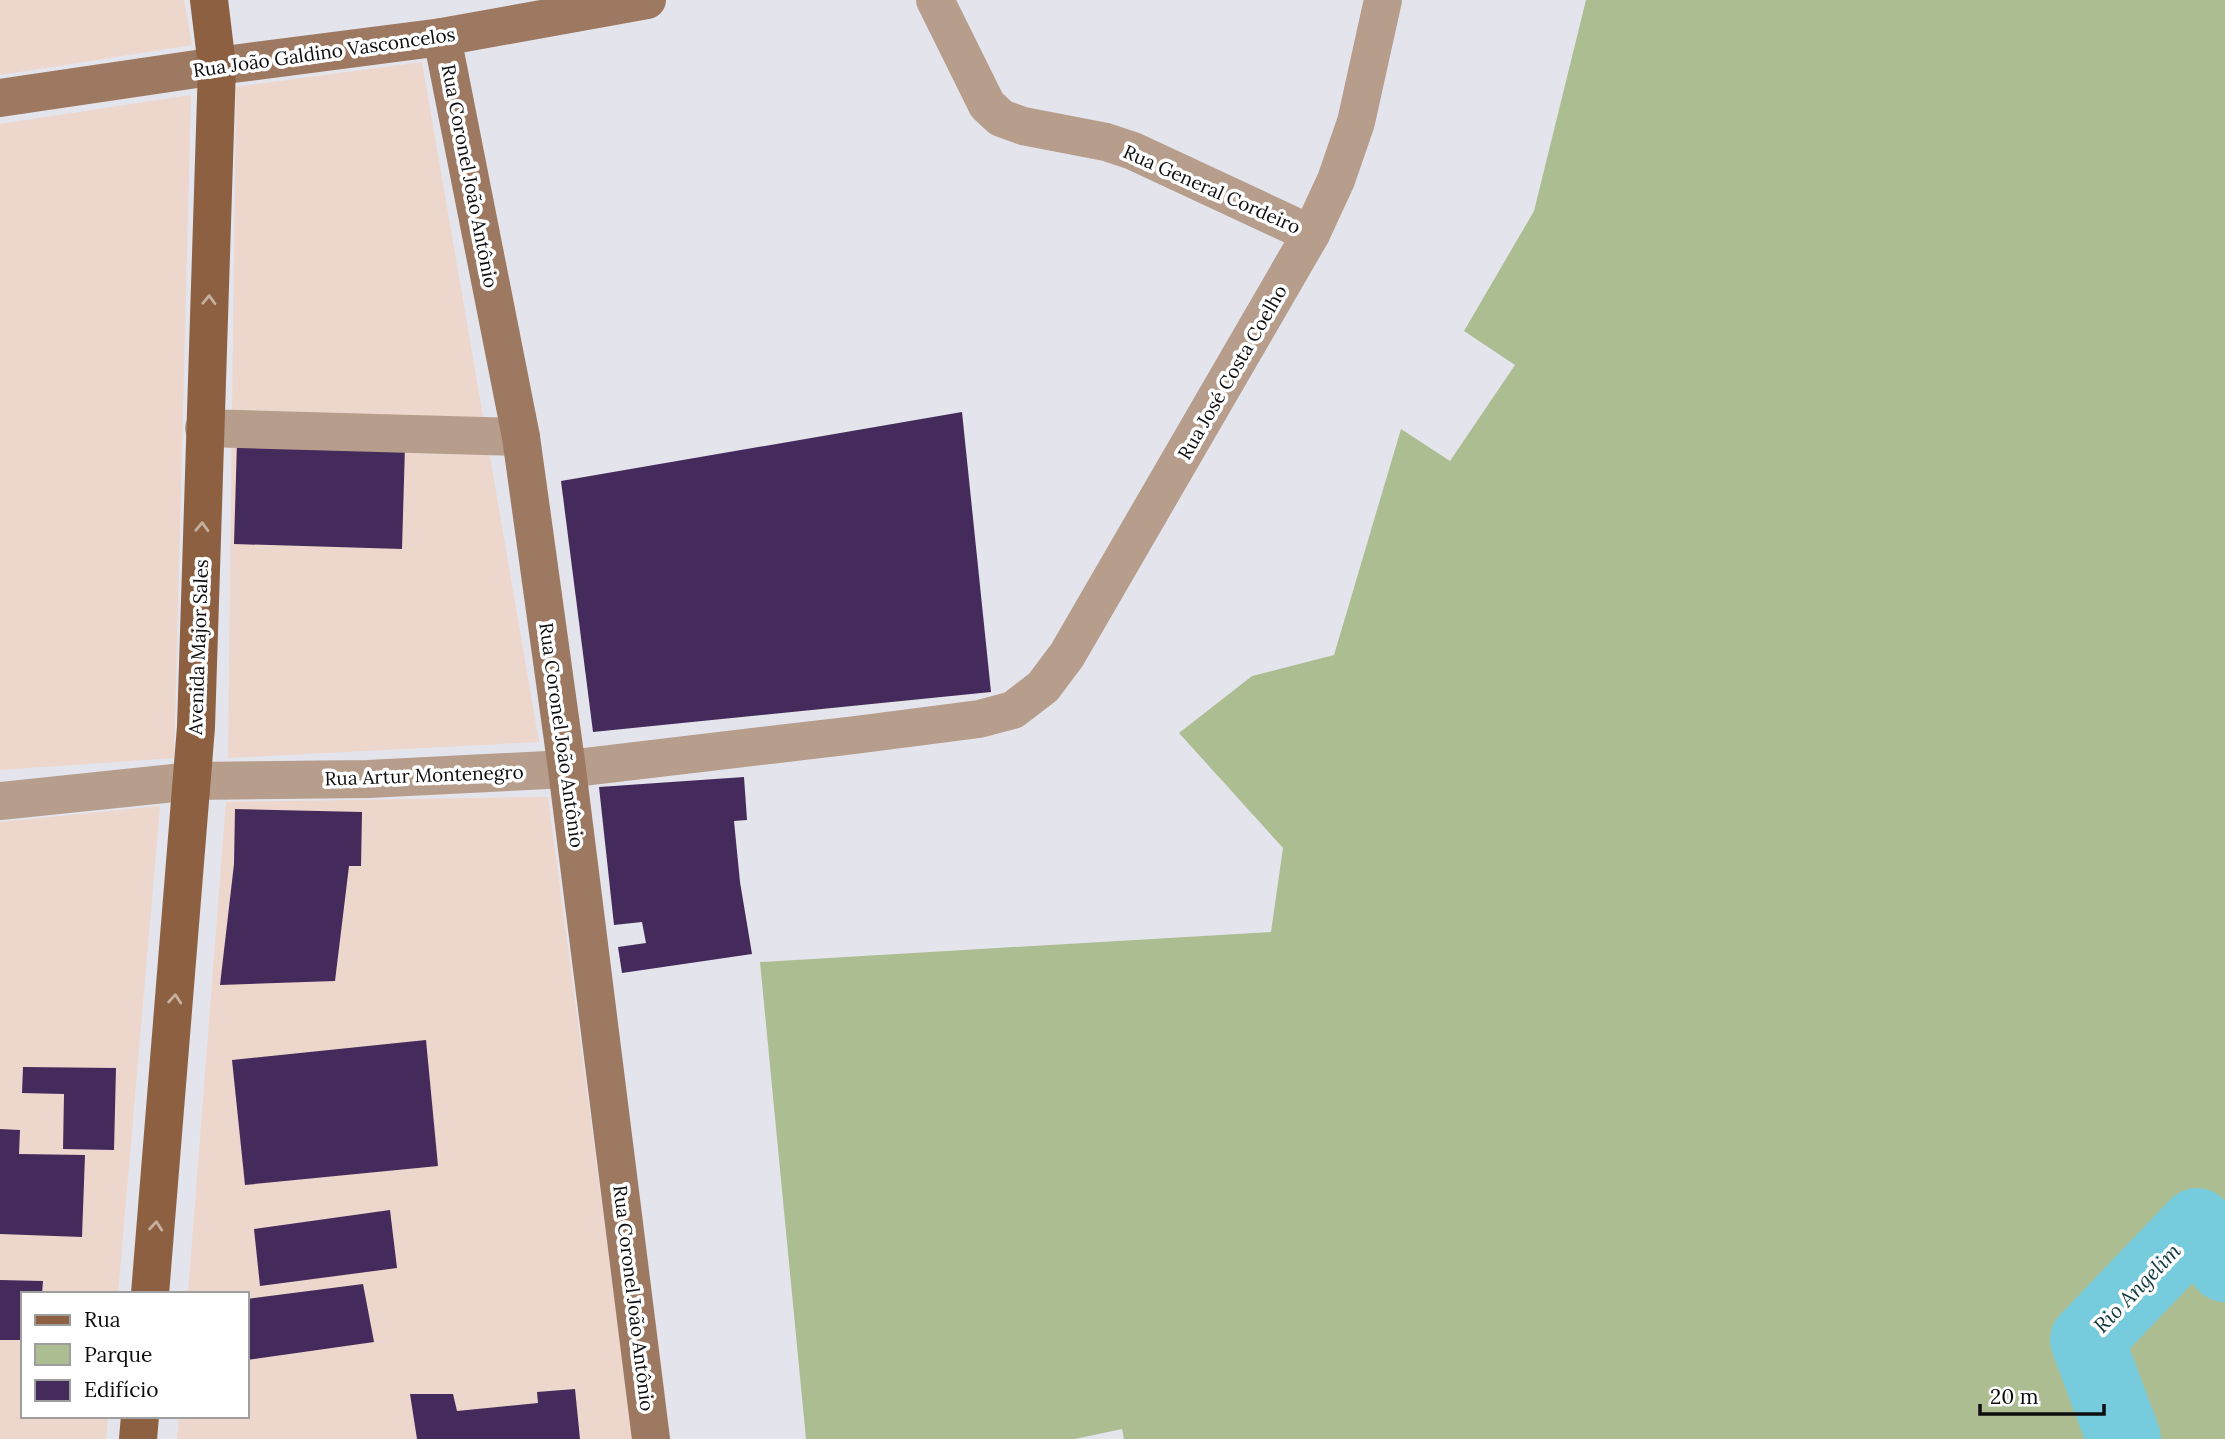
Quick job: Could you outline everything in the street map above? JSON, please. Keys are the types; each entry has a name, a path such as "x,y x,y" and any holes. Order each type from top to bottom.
{"main road":[{"name":"Avenida Major Sales","path":"150,1292 193,781 217,65 209,0"},
{"path":"138,1439 140,1418"}],"street":[{"name":"Rua João Galdino Vasconcelos","path":"0,98 217,65 442,37 647,0"},
{"name":"Rua General Cordeiro","path":"935,0 980,93 987,105 1002,118 1024,126 1106,142 1133,151 1311,234"},
{"name":"Rua José Costa Coelho","path":"1013,710 1042,687 1068,655 1311,234 1336,180 1356,122 1383,0"},
{"name":"Rua Coronel João Antônio","path":"442,37 521,437 652,1439"},
{"path":"204,428 521,437"},
{"name":"Rua Artur Montenegro","path":"0,801 193,781 368,779 566,769 855,736 979,719 1013,710"}],"shaded area":[{"path":"0,0 184,0 192,45 0,75"},
{"path":"422,62 539,742 228,758 236,87"},
{"path":"191,95 174,758 0,770 0,124"},
{"path":"548,797 633,1439 177,1439 179,1418 248,1418 248,1292 188,1292 226,802"},
{"path":"160,806 118,1292 21,1292 21,1418 108,1418 106,1439 0,1439 0,822"}],"green space":[{"path":"1586,0 2225,0 2225,1439 1124,1439 1122,1429 1075,1439 806,1439 760,962 1271,932 1283,848 1179,733 1252,676 1334,655 1401,429 1450,461 1515,365 1464,331 1534,211"}],"building":[{"path":"962,412 991,692 593,732 561,481"},
{"path":"237,442 405,446 402,549 234,544"},
{"path":"744,777 747,820 734,821 740,882 752,954 622,973 618,947 646,943 642,922 614,925 599,787"},
{"path":"235,809 362,812 361,866 349,866 335,981 220,985 234,864"},
{"path":"426,1040 438,1166 245,1185 232,1060"},
{"path":"23,1067 116,1068 114,1150 63,1149 64,1094 22,1093"},
{"path":"0,1129 20,1130 19,1154 85,1155 82,1237 0,1234"},
{"path":"390,1210 397,1268 260,1286 254,1229"},
{"path":"0,1280 43,1281 42,1292 21,1292 21,1340 0,1340"},
{"path":"363,1284 374,1342 248,1360 248,1299"},
{"path":"575,1389 580,1439 417,1439 410,1394 453,1394 457,1411 538,1403 537,1392"}],"waterway":[{"name":"Rio Angelim","path":"2124,1439 2087,1340 2197,1225 2225,1265"}]}
